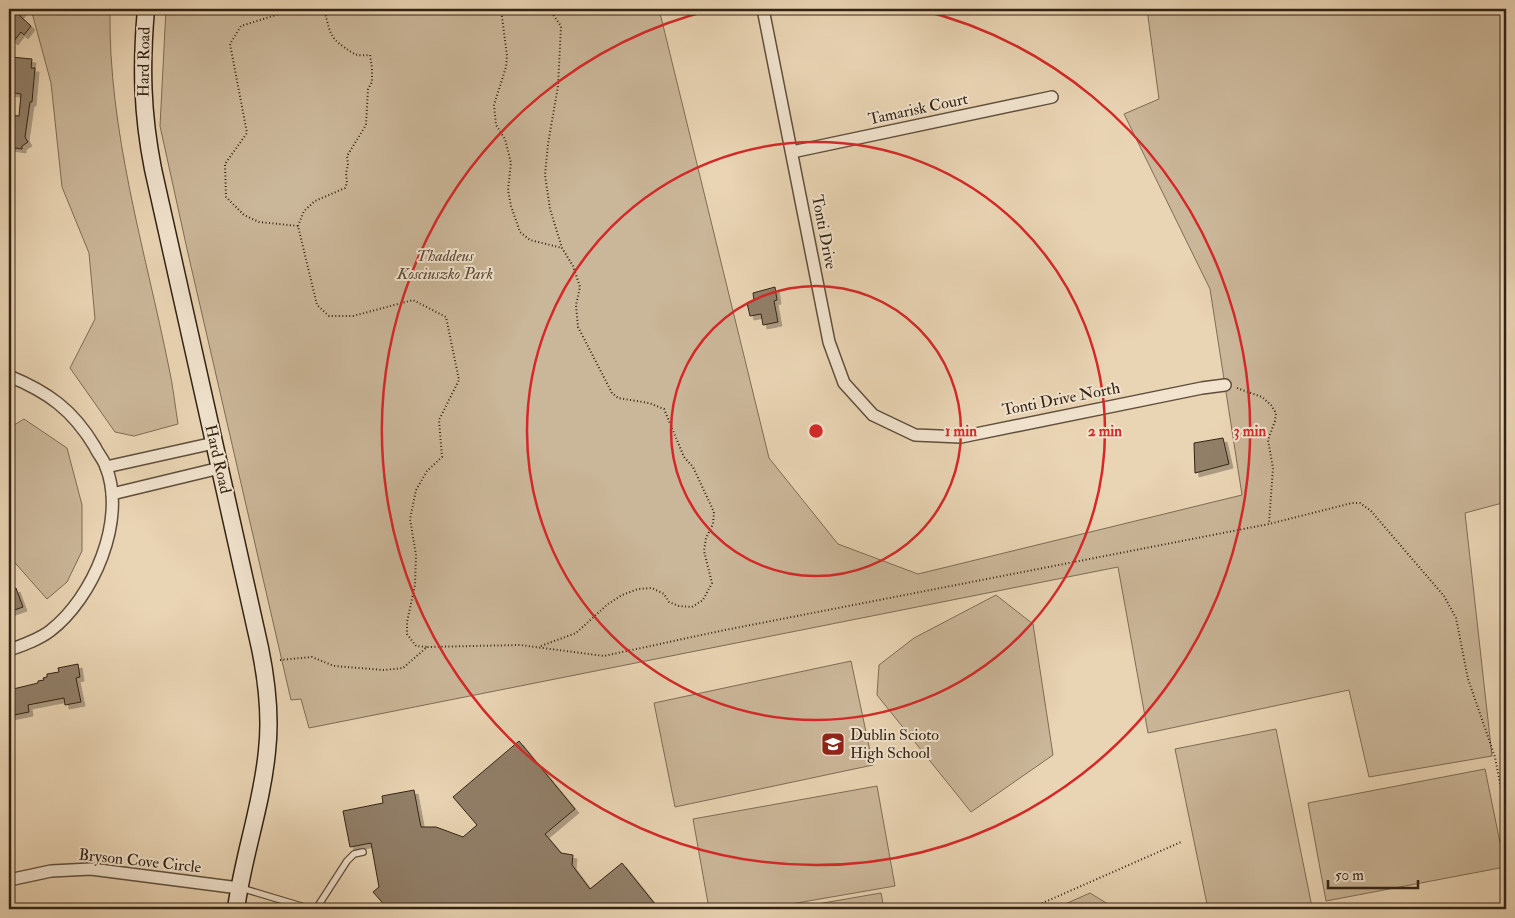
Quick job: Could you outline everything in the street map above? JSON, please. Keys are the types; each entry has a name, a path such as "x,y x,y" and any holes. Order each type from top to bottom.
{"main road":[{"name":"Hard Road","path":"146,9 142,64 146,135 260,648 268,697 267,751 261,792 236,909"}],"street":[{"name":"Tonti Drive","path":"763,9 829,342 844,383 873,415 905,430"},
{"name":"Tamarisk Court","path":"792,152 1052,97"},
{"path":"9,376 33,386 62,405 87,434 106,467 112,494 108,537 96,571 86,590 66,616 50,630 28,643 9,650"},
{"name":"Tonti Drive North","path":"905,430 915,435 961,436 1225,384"},
{"path":"106,467 214,443"},
{"path":"112,494 220,468"},
{"name":"Bryson Cove Circle","path":"9,880 51,871 91,869 239,888"}],"lane":[{"path":"316,909 347,861 354,854 363,852"},
{"path":"239,888 301,906 305,909"}],"path":[{"path":"281,9 279,14 241,26 230,44 247,133 225,164 226,197 244,215 259,222 298,226"},
{"path":"324,9 331,35 336,43 355,56 370,55 372,82 368,89 366,124 347,156 347,183 345,188 315,201 304,212 298,226 317,305 329,316 353,316 414,300 446,317 459,380 439,420 442,456 427,471 416,490 410,519 416,555 415,585 406,634 416,646 520,645 604,656 730,629 1269,524 1352,503 1360,503 1371,510 1444,596 1456,618 1468,679 1495,757 1506,815"},
{"path":"501,9 507,56 506,67 494,105 496,125 505,139 510,163 508,190 512,206 520,232 530,240 562,248"},
{"path":"539,647 576,633 608,604 638,589 652,588 664,594 668,602 679,606 692,607 703,600 712,582 704,551 706,538 713,524 714,512 693,467 684,457 664,409 649,403 618,398 612,393 578,327 576,305 580,287 573,266 562,248 550,209 545,175 548,144 558,86 561,26 549,9"},
{"path":"1225,384 1262,398 1271,405 1276,413 1268,440 1273,468 1269,524"},
{"path":"280,660 312,658 334,666 384,670 403,668 426,647"},
{"path":"1029,909 1181,842"}],"green space":[{"path":"31,9 110,9 111,55 121,145 170,375 178,424 134,436 115,432 70,368 95,319 89,253 62,187 51,83"},
{"name":"Thaddeus Kosciuszko Park","path":"166,9 659,9 769,458 838,544 918,574 1242,495 1210,289 1124,114 1159,99 1147,9 1506,9 1506,502 1465,513 1492,756 1369,777 1349,690 1148,733 1118,567 309,728 301,699 291,700 160,126"},
{"path":"24,419 67,448 82,505 82,551 67,582 47,599 9,556 9,428"},
{"path":"996,595 1033,624 1053,755 971,812 877,695 879,665 914,638"},
{"path":"851,661 873,765 675,807 654,703"},
{"path":"1276,729 1312,907 1299,909 1208,909 1175,749"},
{"path":"1485,769 1505,867 1326,901 1308,803"},
{"path":"877,786 895,886 762,909 709,909 693,819"},
{"path":"881,893 884,909 788,909"},
{"path":"1090,893 1116,909 1054,909"}],"building":[{"path":"9,9 24,9 19,15 31,26 24,35 21,32 14,41 9,37"},
{"path":"11,57 32,59 31,68 35,68 32,102 30,102 25,137 28,142 22,146 22,149 9,147 9,115 19,116 21,94 9,92"},
{"path":"775,287 777,300 774,301 778,322 763,325 761,314 750,316 747,303 754,301 753,293"},
{"path":"1223,438 1229,464 1195,473 1194,443"},
{"path":"16,588 23,607 9,612 9,591"},
{"path":"78,664 80,677 76,678 81,702 65,705 64,698 28,705 29,712 9,716 9,690 38,683 38,681 44,680 43,678 47,677 47,674 59,672 58,668"},
{"path":"519,741 575,809 545,834 561,853 573,855 572,865 590,889 622,863 659,909 388,909 373,892 379,887 371,843 350,847 343,811 383,803 382,796 414,790 421,827 436,827 463,837 477,825 453,797"}],"place":[{"name":"Dublin Scioto High School","path":"833,744"}]}
